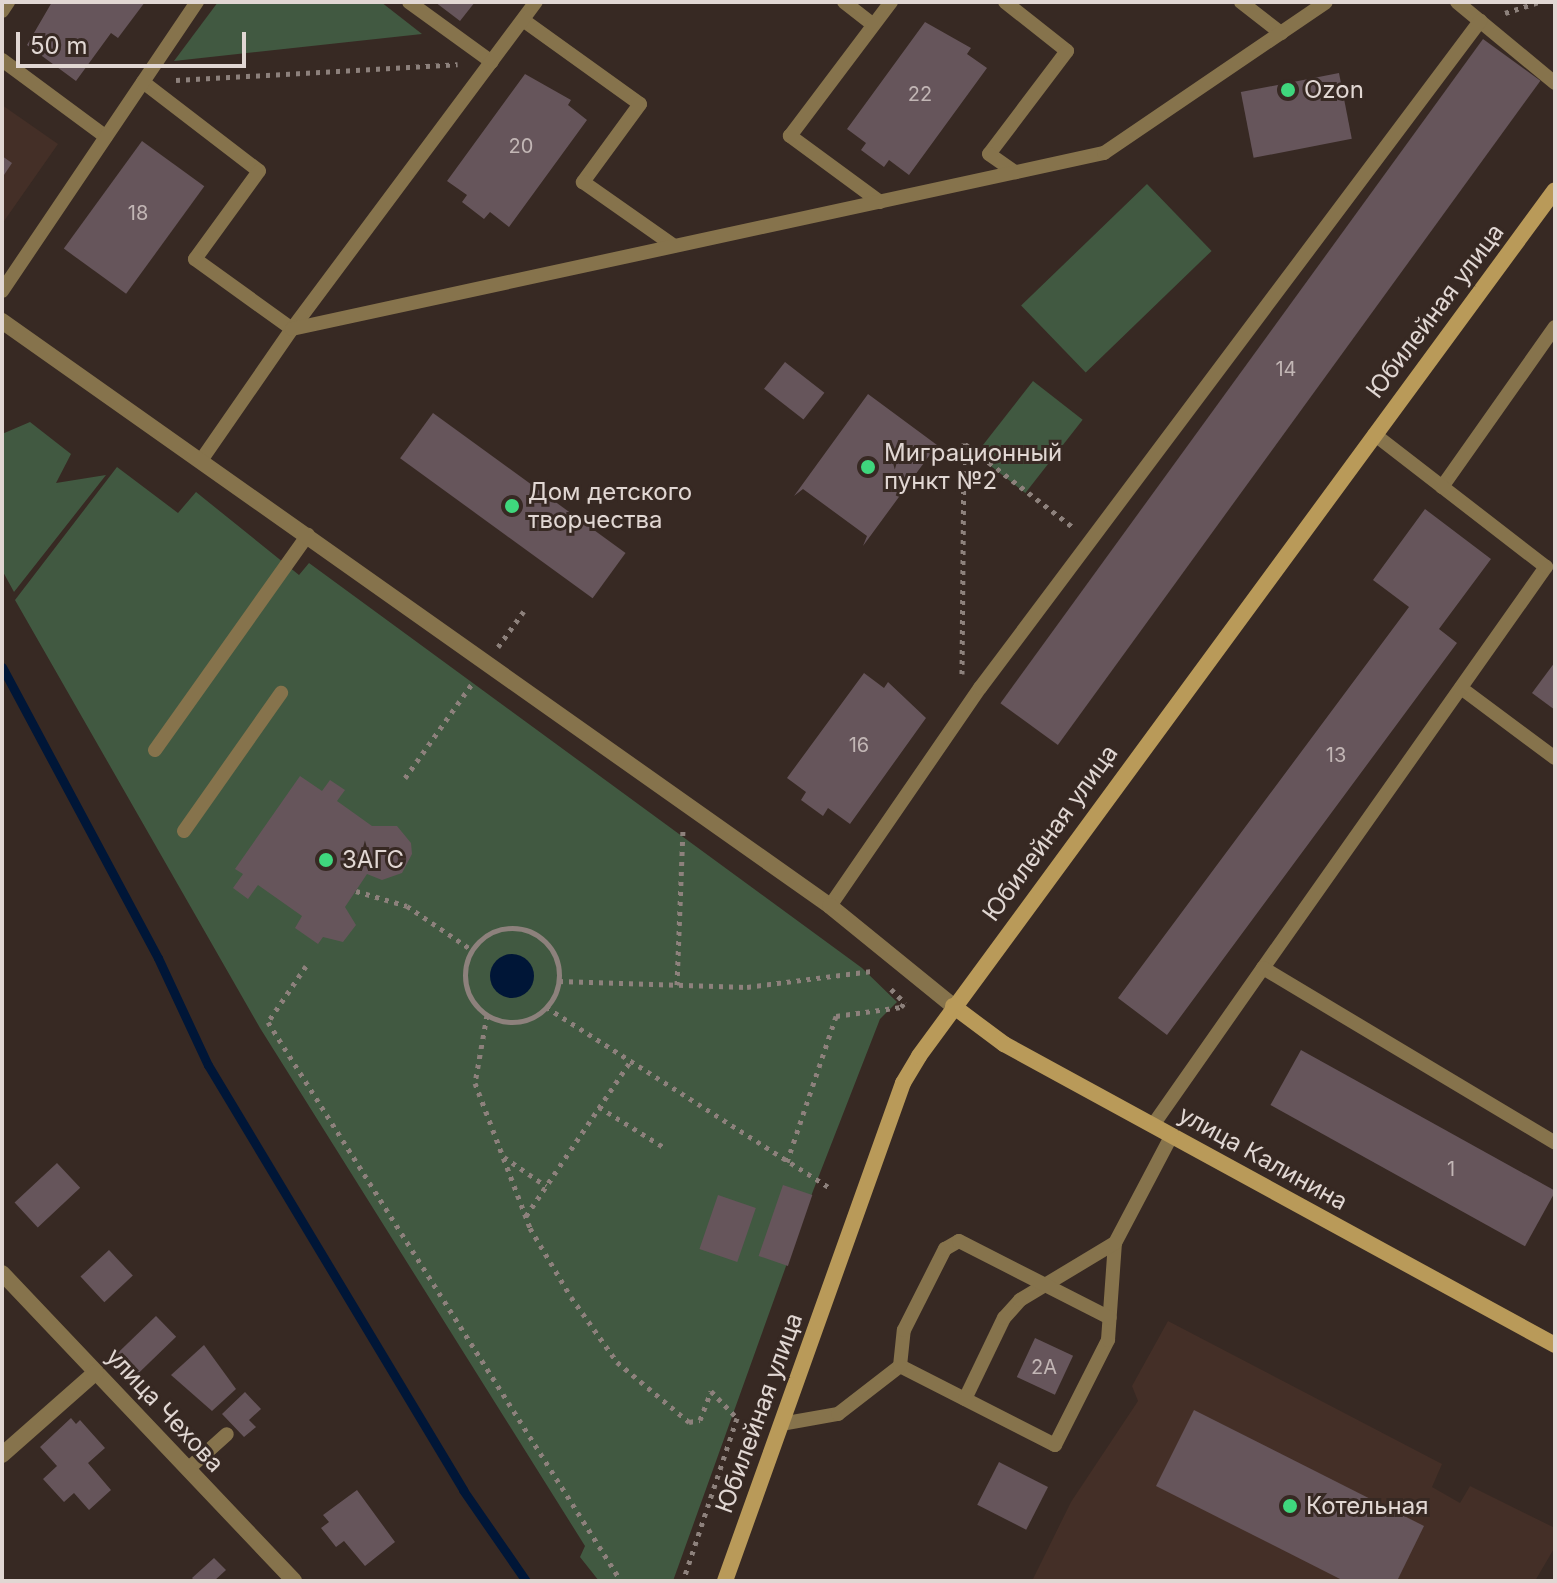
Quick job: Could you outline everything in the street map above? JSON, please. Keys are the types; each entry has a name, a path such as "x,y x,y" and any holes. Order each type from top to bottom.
{"main road":[{"name":"Юбилейная улица","path":"725,1581 903,1083 953,1006 1374,434 1552,199"},
{"name":"улица Калинина","path":"953,1006 1004,1044 1555,1345"}],"street":[{"path":"2,321 202,459 830,906 953,1006"},
{"name":"улица Чехова","path":"2,1273 294,1581"},
{"path":"2,1455 96,1372"}],"lane":[{"path":"2,11 8,2"},
{"path":"2,291 197,2"},
{"path":"409,2 492,62"},
{"path":"202,459 292,329 536,2"},
{"path":"844,2 873,25"},
{"path":"880,202 790,136 891,2"},
{"path":"1005,2 1067,51 989,154 1015,172"},
{"path":"1241,2 1281,33"},
{"path":"143,82 259,171 195,259 292,329 1104,153 1326,2"},
{"path":"1457,2 1555,83"},
{"path":"523,20 640,104 583,182 674,246"},
{"path":"830,906 962,714 1480,21"},
{"path":"2,60 106,137"},
{"path":"1442,487 1555,327"},
{"path":"1153,1125 1546,567 1374,434"},
{"path":"155,750 308,535"},
{"path":"1461,688 1555,758"},
{"path":"184,831 281,693"},
{"path":"1263,968 1555,1143"},
{"path":"900,1366 1055,1445 1108,1340 1115,1243 1172,1135"},
{"path":"781,1424 838,1414 900,1366 904,1330 945,1249 959,1241 1110,1318"},
{"path":"965,1399 1004,1318 1045,1285 1115,1243"},
{"path":"188,1469 227,1434"}],"path":[{"path":"1480,21 1539,2"},
{"path":"143,82 492,62"},
{"path":"962,714 964,443 1091,540"},
{"path":"405,778 524,611"},
{"path":"677,985 684,827 695,810"},
{"path":"356,891 407,906 472,950"},
{"path":"502,928 534,933 555,953 559,981 546,1007 524,1021 487,1015 468,993 464,977 472,950 487,934 502,928"},
{"path":"306,966 268,1022 621,1581"},
{"path":"559,981 790,985 872,971 905,1003"},
{"path":"787,1162 836,1016 901,1007 921,981"},
{"path":"546,1007 829,1187"},
{"path":"487,1015 475,1083 525,1217 617,1362 689,1422 700,1420 711,1391 737,1418 683,1581"},
{"path":"525,1217 630,1062"},
{"path":"599,1107 665,1148"},
{"path":"503,1156 546,1186"}],"shaded area":[{"path":"2,105 58,144 2,224"},
{"path":"1168,1321 1442,1464 1432,1487 1460,1503 1470,1486 1555,1528 1555,1547 1535,1581 1032,1581 1071,1502 1138,1401 1132,1386"}],"green space":[{"path":"218,2 381,2 422,34 174,61"},
{"path":"1147,184 1212,251 1086,372 1021,306"},
{"path":"1033,381 1083,420 1025,493 976,454"},
{"path":"30,422 71,454 56,483 106,475 14,592 2,570 2,434"},
{"path":"117,467 178,513 196,492 299,575 309,563 862,968 897,1002 880,1019 813,1191 673,1581 599,1581 580,1557 585,1546 260,1028 15,600"}],"water":[{"path":"512,954 528,960 534,976 528,992 512,998 496,992 490,976 496,960"}],"building":[{"path":"52,2 145,2 118,38 111,33 76,81 27,45"},
{"path":"435,2 475,2 460,21"},
{"path":"925,22 971,48 967,54 987,68 909,175 889,160 884,167 861,150 866,143 847,129"},
{"path":"1483,39 1540,81 1058,745 1000,703"},
{"path":"1339,73 1352,139 1254,158 1241,92"},
{"path":"525,74 571,100 568,105 587,120 509,227 490,212 484,219 462,202 467,195 447,181"},
{"path":"142,141 204,186 126,294 64,249"},
{"path":"2,156 12,163 2,178"},
{"path":"785,362 824,393 803,420 764,389"},
{"name":"Миграционный пункт №2","path":"868,394 937,445 863,546 867,536 803,489 794,496"},
{"name":"Дом детского творчества","path":"433,413 626,553 593,598 400,458"},
{"path":"1425,509 1491,559 1439,629 1457,643 1167,1035 1118,998 1409,607 1373,580"},
{"path":"1555,662 1555,710 1532,693"},
{"path":"864,673 884,688 888,682 926,718 850,824 828,808 823,816 801,800 806,792 787,778"},
{"name":"ЗАГС","path":"300,776 322,791 330,780 345,790 337,801 372,826 397,826 411,843 412,854 402,873 382,880 367,874 345,907 356,925 343,942 323,937 318,944 295,928 302,916 258,885 248,899 233,888 243,874 235,869"},
{"path":"1301,1050 1555,1191 1525,1246 1270,1105"},
{"path":"57,1163 80,1188 38,1227 15,1203"},
{"path":"783,1185 812,1195 788,1266 759,1256"},
{"path":"718,1195 756,1208 737,1262 699,1249"},
{"path":"109,1250 133,1276 104,1302 80,1277"},
{"path":"156,1316 176,1337 137,1375 116,1354"},
{"path":"1035,1338 1073,1356 1055,1395 1017,1377"},
{"path":"204,1345 236,1389 212,1411 171,1375"},
{"path":"245,1392 261,1409 249,1420 256,1427 244,1437 222,1414"},
{"name":"Котельная","path":"1194,1410 1424,1526 1397,1581 1344,1581 1156,1486"},
{"path":"71,1418 76,1424 80,1420 105,1448 88,1463 111,1490 89,1510 74,1493 64,1502 43,1479 57,1466 40,1447"},
{"path":"999,1462 1048,1487 1026,1530 977,1505"},
{"path":"357,1490 395,1542 365,1566 344,1541 336,1547 321,1528 329,1522 323,1515"},
{"path":"214,1558 226,1570 214,1581 195,1581 192,1578"}],"waterway":[{"path":"2,667 158,958 208,1065 463,1490 526,1581"}],"place":[{"name":"Ozon","path":"1288,90"},
{"name":"Миграционный пункт №2","path":"868,467"},
{"name":"Дом детского творчества","path":"512,506"},
{"name":"ЗАГС","path":"326,860"},
{"name":"Котельная","path":"1290,1506"}]}
